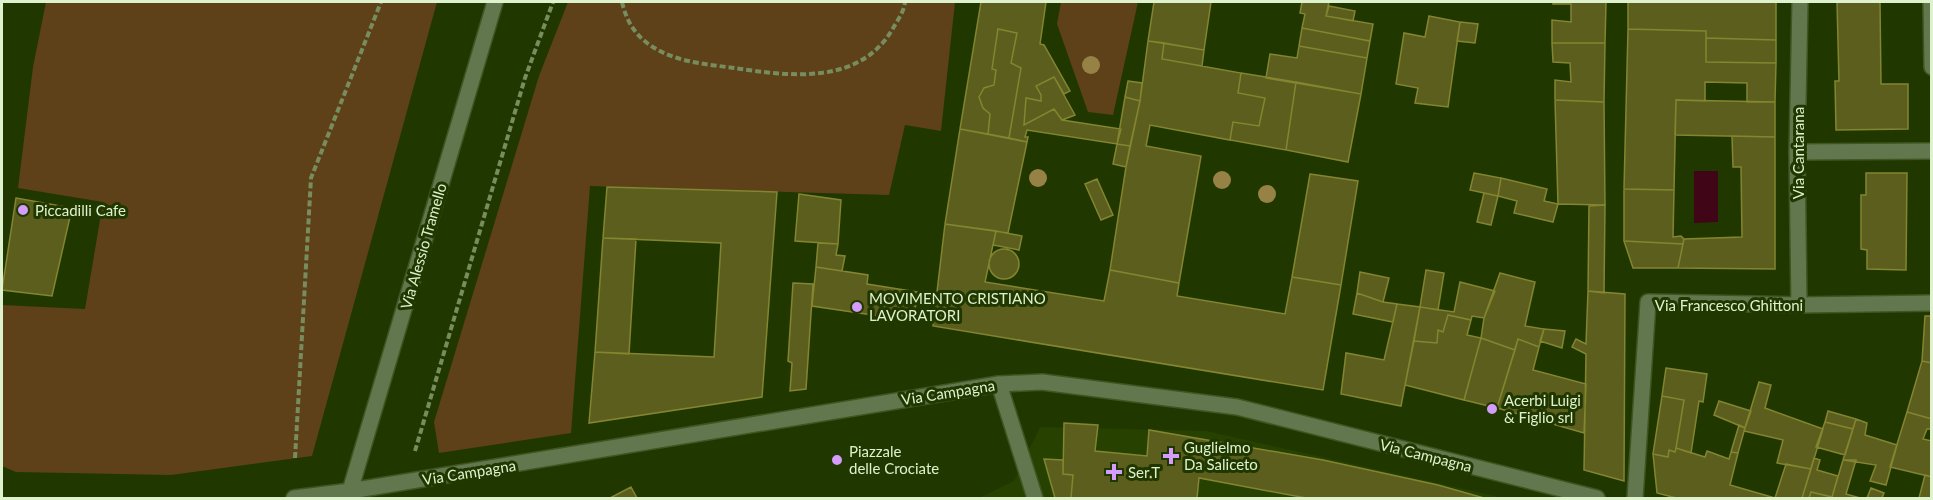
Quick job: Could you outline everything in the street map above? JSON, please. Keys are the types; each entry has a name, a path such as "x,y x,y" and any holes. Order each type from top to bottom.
{"street":[{"name":"Via Alessio Tramello","path":"350,491 495,2"},
{"name":"Via Cantarana","path":"1799,305 1797,152 1800,2"},
{"path":"1931,2 1932,68"},
{"path":"1797,152 1932,151"},
{"name":"Via Francesco Ghittoni","path":"1635,498 1648,302 1799,305 1932,303"},
{"name":"Via Campagna","path":"294,498 350,491 999,384 1042,382 1237,407 1598,498"},
{"path":"999,384 1035,498"}],"path":[{"path":"295,458 311,177 381,2"},
{"path":"414,451 525,78 552,2"},
{"path":"622,2 631,27 648,44 661,51 694,63 784,75 821,73 857,63 886,39 905,2"}],"shaded area":[{"path":"46,2 437,2 312,456 171,475 16,472 2,466 2,305 85,309 103,202 18,188 33,67"},
{"path":"568,2 955,2 941,131 905,125 889,195 590,186 571,433 439,453 434,422 539,76"},
{"path":"1061,2 1138,2 1113,115 1088,112 1057,24"},
{"path":"1694,171 1718,171 1718,222 1694,223"},
{"name":"Guglielmo Da Saliceto","path":"1040,427 1206,431 1504,498 979,498 1014,481"}],"building":[{"path":"981,2 1046,2 1040,44 1044,45 1070,91 1064,94 1054,77 1036,86 1041,95 1041,101 1026,98 1024,125 1054,109 1062,120 1121,129 1117,144 1027,130 1025,137 1028,137 1027,142 1009,138 1021,68 1011,63 1017,33 998,29 992,69 996,70 994,85 984,88 979,97 983,108 990,114 988,134 960,129"},
{"path":"1154,2 1211,2 1204,50 1148,41"},
{"path":"1302,2 1329,2 1326,16 1373,24 1370,41 1302,28 1305,14 1300,13"},
{"path":"1553,2 1606,2 1605,43 1552,43 1552,20 1571,22 1571,4 1553,4"},
{"path":"1628,2 1776,2 1776,40 1706,38 1706,31 1628,29"},
{"path":"1837,2 1880,2 1881,84 1908,84 1908,129 1836,130 1835,81 1839,81"},
{"path":"1329,6 1355,11 1353,21 1326,16"},
{"path":"1429,16 1460,22 1448,107 1415,103 1418,88 1396,84 1404,33 1425,37"},
{"path":"1460,22 1478,24 1475,43 1457,41"},
{"path":"1302,28 1370,41 1367,58 1299,46"},
{"path":"998,29 1017,33 1011,63 1021,68 1009,138 988,134 990,114 983,108 979,97 984,88 994,85 996,70 992,69"},
{"path":"1628,29 1706,31 1706,62 1776,63 1775,102 1747,102 1747,83 1705,82 1705,101 1676,100 1674,190 1624,189"},
{"path":"1706,38 1776,40 1776,63 1706,62"},
{"path":"1148,41 1164,43 1162,59 1241,73 1238,93 1265,98 1259,126 1233,122 1230,140 1150,125 1146,146 1201,156 1179,283 1110,270 1126,167 1140,101"},
{"path":"1164,43 1204,50 1202,66 1162,59"},
{"path":"1552,43 1605,43 1604,102 1555,100 1555,80 1571,82 1570,63 1553,62"},
{"path":"1299,46 1367,58 1361,94 1266,78 1270,54 1297,58"},
{"path":"1241,73 1296,82 1286,150 1230,140 1233,122 1259,126 1265,98 1238,93"},
{"path":"1054,77 1075,115 1062,120 1054,109 1024,125 1026,98 1041,101 1041,95 1036,86"},
{"path":"1128,81 1142,83 1140,101 1125,97"},
{"path":"1296,82 1361,94 1348,162 1286,150"},
{"path":"1125,97 1140,101 1130,146 1117,144"},
{"path":"1555,100 1604,102 1605,205 1558,204"},
{"path":"1676,100 1775,102 1775,137 1675,135"},
{"path":"960,129 1027,142 1008,233 945,224"},
{"path":"1732,136 1775,137 1775,269 1678,268 1684,239 1742,237 1741,167 1733,167"},
{"path":"1117,144 1130,146 1126,167 1113,164"},
{"path":"1474,173 1501,178 1498,196 1470,190"},
{"path":"1866,173 1907,173 1906,270 1867,269 1867,250 1861,249 1861,195 1866,195"},
{"path":"1310,174 1358,181 1341,285 1292,277"},
{"path":"1501,178 1547,189 1544,201 1558,204 1553,222 1514,213 1517,201 1498,196"},
{"path":"1097,179 1113,215 1101,220 1085,184"},
{"path":"607,187 777,192 762,397 589,423 595,352 714,357 721,243 603,238"},
{"path":"1624,189 1674,190 1673,237 1681,236 1684,239 1683,244 1624,241"},
{"path":"1484,193 1498,196 1491,225 1477,222"},
{"path":"799,194 841,200 838,244 795,241"},
{"path":"16,198 72,208 52,296 2,290"},
{"path":"1605,205 1604,293 1588,291 1589,206"},
{"path":"945,224 996,231 985,282 1104,301 1110,270 1179,283 1177,296 1285,314 1292,277 1341,285 1323,390 933,326"},
{"path":"996,231 1022,236 1019,250 993,245"},
{"path":"603,238 636,239 629,354 595,352"},
{"path":"1624,241 1683,244 1678,268 1633,268"},
{"path":"818,243 838,244 836,255 845,256 842,271 816,267"},
{"path":"1004,249 1014,254 1019,264 1014,274 1004,279 994,274 989,264 994,254"},
{"path":"816,267 868,275 867,284 918,292 913,321 812,306"},
{"path":"1426,270 1444,273 1438,310 1420,307"},
{"path":"1360,272 1389,278 1383,302 1357,293"},
{"path":"1500,273 1535,282 1525,326 1544,329 1539,347 1518,339 1515,350 1481,338 1484,318"},
{"path":"1460,282 1495,291 1484,318 1472,316 1471,320 1448,315 1443,332 1438,330 1437,343 1414,341 1420,307 1454,312"},
{"path":"793,283 813,284 806,389 790,391 792,363 788,361"},
{"path":"1588,291 1625,294 1624,481 1584,470 1586,354 1572,347 1576,339 1586,344"},
{"path":"1357,293 1397,304 1393,322 1353,314"},
{"path":"1397,304 1420,307 1401,406 1341,394 1346,353 1384,360"},
{"path":"1448,315 1471,320 1467,335 1481,338 1464,400 1405,385 1414,341 1437,343 1438,330 1443,332"},
{"path":"1925,316 1932,316 1932,363 1922,361"},
{"path":"1544,329 1565,331 1562,348 1540,341"},
{"path":"1481,338 1515,350 1497,408 1464,400"},
{"path":"1518,339 1539,347 1533,370 1586,384 1584,433 1497,408"},
{"path":"1922,361 1932,363 1932,419 1907,412"},
{"path":"1666,368 1707,374 1703,402 1699,401 1691,453 1676,448 1684,400 1662,396"},
{"path":"1759,382 1771,385 1765,408 1823,429 1811,469 1777,463 1783,440 1744,431"},
{"path":"1662,396 1684,400 1675,452 1669,450 1668,457 1653,454"},
{"path":"1719,401 1751,411 1745,428 1714,415"},
{"path":"1828,411 1856,419 1853,429 1825,422"},
{"path":"1907,412 1932,419 1932,429 1927,429 1923,439 1932,441 1932,477 1890,467"},
{"path":"1856,419 1867,423 1865,435 1897,445 1886,485 1870,481 1876,465 1843,460"},
{"path":"1825,422 1853,429 1845,455 1816,447"},
{"name":"Guglielmo Da Saliceto","path":"1064,423 1098,425 1095,451 1147,456 1149,430 1323,460 1438,485 1484,498 1306,498 1199,478 1197,498 1071,498 1073,475 1063,474"},
{"path":"1739,425 1745,428 1738,453 1731,452"},
{"path":"1676,448 1705,457 1707,451 1729,459 1731,452 1738,453 1730,485 1775,498 1676,498 1657,493 1653,454 1668,457 1669,450 1675,452"},
{"path":"1814,458 1820,460 1817,470 1838,476 1832,497 1811,492 1809,498 1802,498"},
{"path":"1044,459 1063,460 1063,474 1073,475 1071,498 1055,498"},
{"path":"1843,460 1856,460 1846,494 1860,498 1809,498 1811,492 1832,497"},
{"path":"1786,464 1811,469 1802,498 1775,498"},
{"path":"1925,475 1932,477 1932,498 1919,498"},
{"path":"631,487 637,498 610,498"},
{"path":"1871,488 1884,493 1882,498 1867,498"}],"place":[{"name":"Piccadilli Cafe","path":"23,210"},
{"name":"MOVIMENTO CRISTIANO LAVORATORI","path":"857,307"},
{"name":"Acerbi Luigi & Figlio srl","path":"1492,409"},
{"name":"Guglielmo Da Saliceto","path":"1171,456"},
{"name":"Piazzale delle Crociate","path":"837,460"},
{"name":"Ser.T","path":"1114,472"}]}
